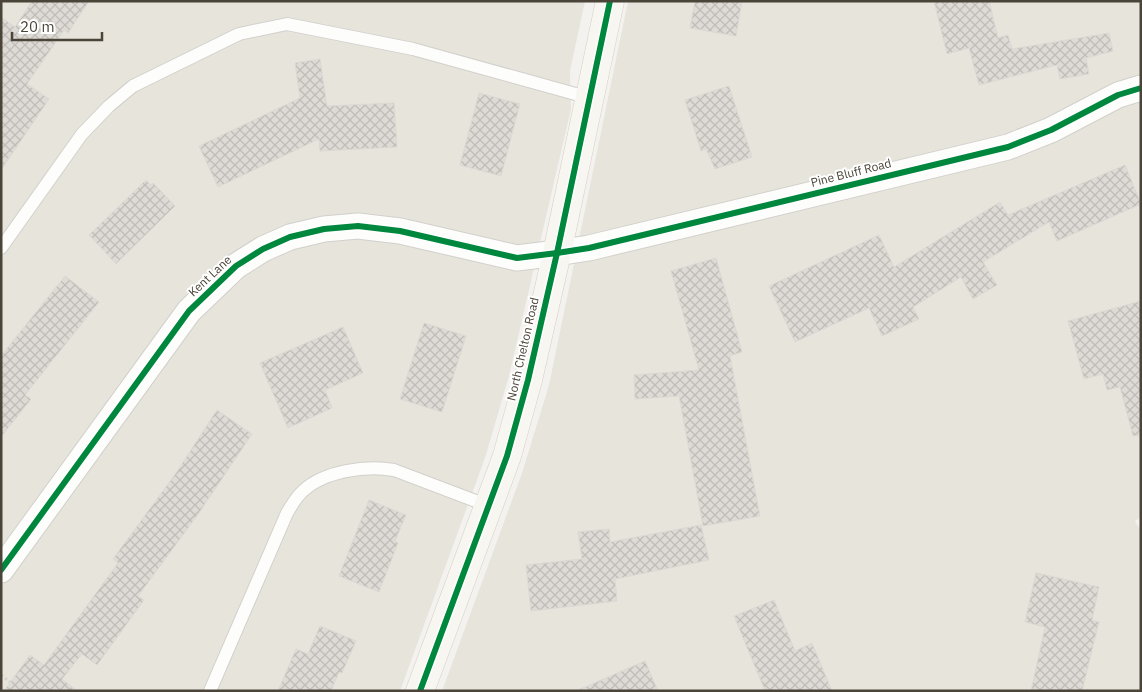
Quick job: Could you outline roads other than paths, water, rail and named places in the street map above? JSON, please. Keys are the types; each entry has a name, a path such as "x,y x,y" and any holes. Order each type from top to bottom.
{"street":[{"name":"North Chelton Road","path":"420,691 507,456 528,380 610,1"},
{"name":"Pine Bluff Road","path":"557,252 589,248 1008,147 1051,130 1118,95 1141,88"},
{"name":"Kent Lane","path":"1,570 189,311 236,266 262,249 290,237 324,229 358,226 400,231 517,258 557,252"}],"lane":[{"path":"1,248 82,134 110,106 133,86 239,34 287,24 414,49 590,98"},
{"path":"210,691 287,513 296,498 305,489 342,472 379,467 394,470 488,506"}]}
